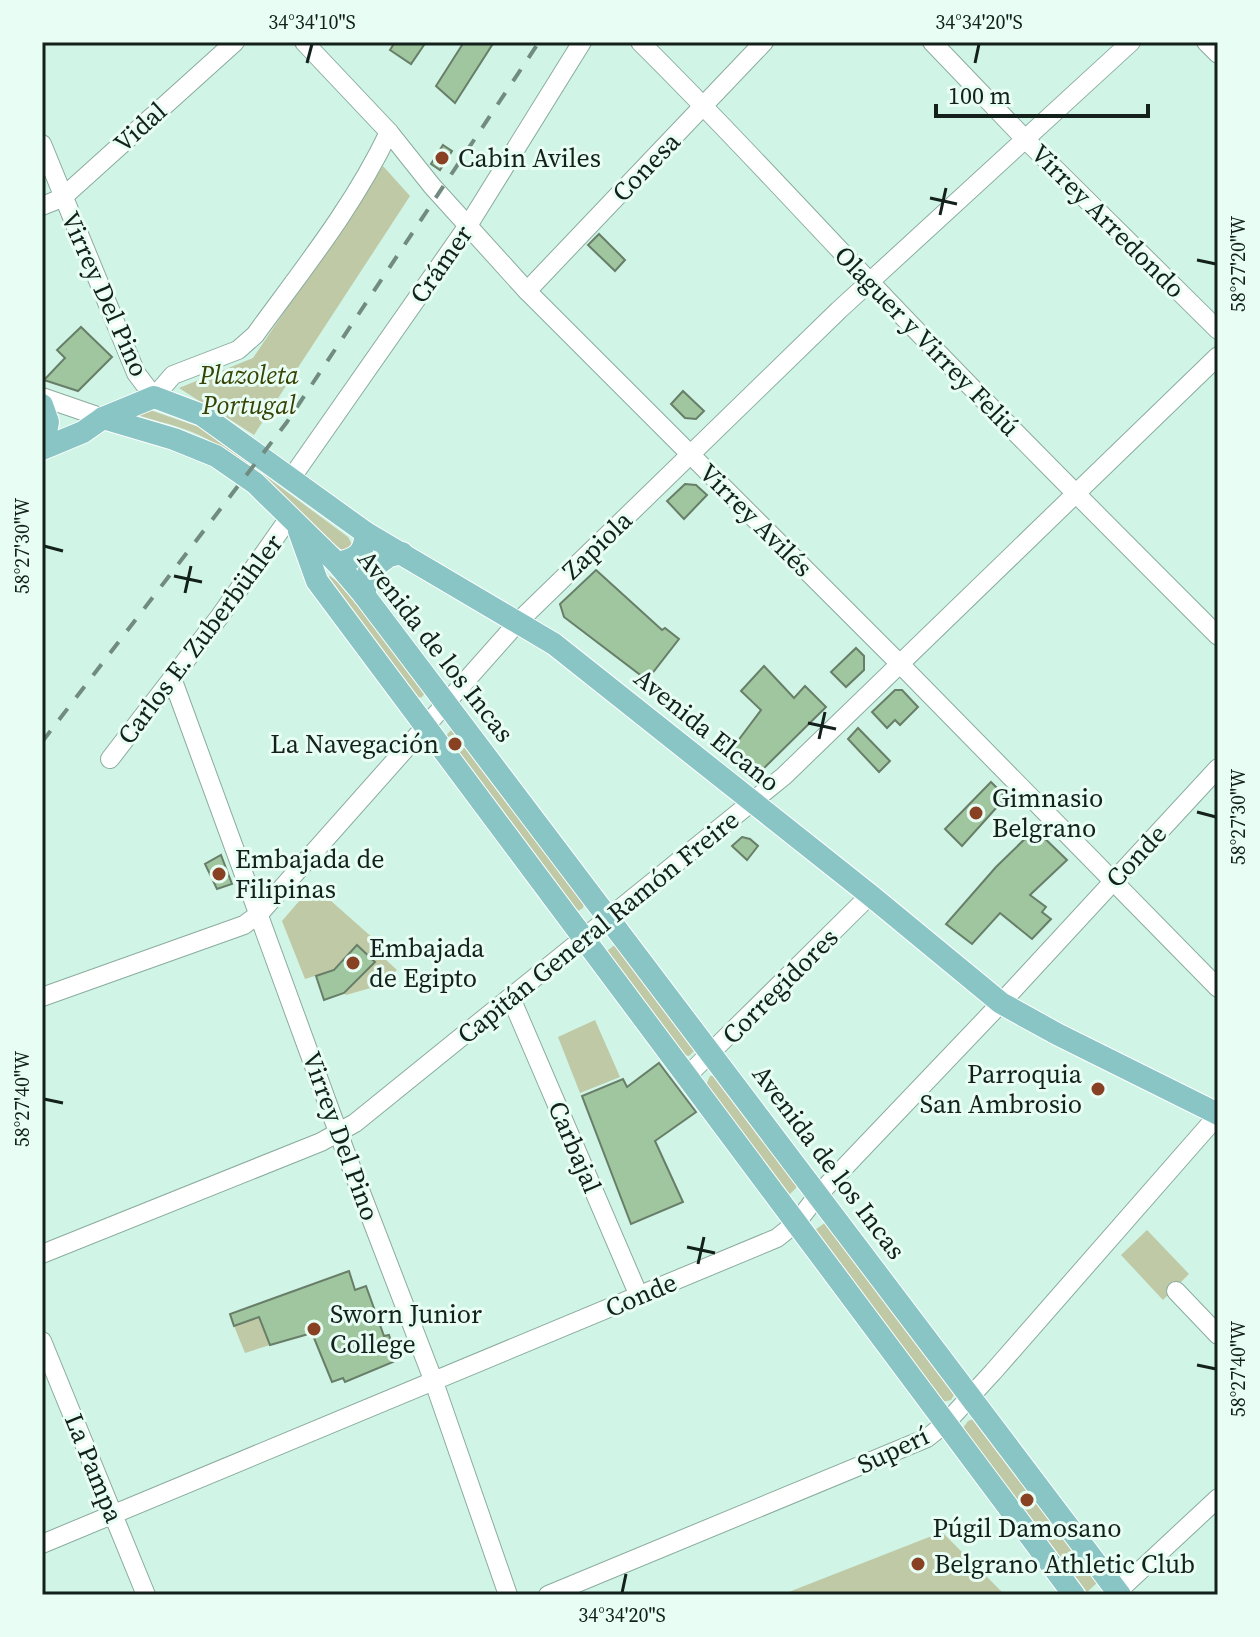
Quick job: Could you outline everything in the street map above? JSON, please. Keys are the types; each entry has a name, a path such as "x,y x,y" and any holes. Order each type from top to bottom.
{"main road":[{"path":"42,448 83,432 103,418 154,397"},
{"name":"Avenida Elcano","path":"154,397 202,415 366,533 554,644 1001,1003 1218,1115"},
{"path":"42,405 48,422 42,448"},
{"path":"103,418 174,439 216,456 255,483 293,522"},
{"name":"Avenida de los Incas","path":"293,522 337,563 364,595 1117,1594"},
{"name":"Avenida de los Incas","path":"293,522 317,581 1074,1595"},
{"path":"337,563 360,555 365,547 366,533"},
{"path":"364,595 369,571 389,556 402,553"}],"street":[{"name":"Vidal","path":"42,206 62,198 235,42"},
{"name":"Virrey Avilés","path":"304,42 389,132 432,186 527,291 1218,988"},
{"name":"Crámer","path":"290,480 469,224 582,42"},
{"name":"Olaguer y Virrey Feliú","path":"640,42 705,105 870,282 1074,493 1218,636"},
{"name":"Conesa","path":"527,291 764,42"},
{"name":"Virrey Arredondo","path":"932,42 1218,330"},
{"name":"Zapiola","path":"42,997 244,925 259,914 518,622 870,282 1131,42"},
{"path":"1206,42 1218,54"},
{"path":"154,397 173,375 238,350 255,335 346,210 373,167 389,132"},
{"name":"Virrey Del Pino","path":"42,144 136,373 154,397"},
{"name":"Capitán General Ramón Freire","path":"42,1254 339,1133 355,1123 784,776 1218,356"},
{"path":"42,397 103,418"},
{"name":"Carlos E. Zuberbühler","path":"110,759 293,522"},
{"name":"Virrey Del Pino","path":"172,678 434,1382 508,1595"},
{"name":"Conde","path":"42,1544 777,1238 797,1222 818,1195 1218,768"},
{"name":"Corregidores","path":"688,1075 870,895"},
{"name":"Carbajal","path":"511,998 639,1296"},
{"name":"Superí","path":"548,1595 927,1438 969,1398 1218,1115"},
{"path":"1176,1291 1218,1335"},
{"name":"La Pampa","path":"42,1341 146,1595"},
{"path":"1117,1594 1218,1498"}],"green space":[{"name":"Plazoleta Portugal","path":"383,166 410,196 254,435 226,417 228,410 213,401 207,406 179,388 253,358"},
{"path":"147,409 199,427 348,537 354,548 343,551 268,481 231,453 185,429 131,413"},
{"path":"330,576 347,589 427,690 422,697 417,698 327,578"},
{"path":"453,728 584,902 583,908 571,910 443,739"},
{"path":"313,885 383,947 385,959 397,970 381,985 344,993 375,962 357,945 334,970 305,979 282,921"},
{"path":"616,944 695,1050 689,1056 684,1055 607,958 607,951"},
{"path":"595,1020 620,1077 580,1093 558,1037"},
{"path":"720,1075 800,1184 789,1195 706,1085 710,1076"},
{"path":"826,1222 955,1393 951,1400 942,1402 815,1230"},
{"path":"1147,1230 1189,1274 1163,1300 1121,1255"},
{"path":"259,1317 270,1345 245,1353 234,1326"},
{"path":"973,1419 1097,1583 1087,1592 963,1428"},
{"name":"Belgrano Athletic Club","path":"942,1532 1005,1595 781,1595"}],"building":[{"path":"395,42 426,42 411,64 390,50"},
{"path":"464,42 494,42 455,103 436,86"},
{"name":"Cabin Aviles","path":"443,145 452,151 440,170 431,164"},
{"path":"599,234 625,260 615,271 588,245"},
{"path":"81,327 112,357 78,391 44,380 65,358 57,350"},
{"path":"683,391 704,411 696,419 685,418 671,404"},
{"path":"685,484 696,485 707,495 684,519 667,501"},
{"path":"596,570 662,630 665,628 679,639 647,680 564,617 560,604"},
{"path":"856,648 864,656 864,670 846,687 831,672"},
{"path":"764,666 794,698 805,686 826,707 759,773 731,750 761,710 741,691"},
{"path":"895,690 902,690 918,707 900,725 895,720 887,728 872,712"},
{"path":"858,728 890,761 879,772 848,739"},
{"name":"Gimnasio Belgrano","path":"991,782 1006,797 962,846 945,829"},
{"path":"1035,829 1067,860 1030,895 1046,907 1042,912 1051,919 1032,939 1000,913 972,944 946,924 996,867"},
{"path":"742,837 758,846 747,860 732,846"},
{"name":"Embajada de Filipinas","path":"221,855 232,884 217,889 205,864"},
{"path":"357,945 375,962 344,993 324,1000 316,976 334,970"},
{"path":"659,1063 696,1112 655,1141 683,1202 631,1224 582,1096 623,1079 627,1087"},
{"name":"Sworn Junior College","path":"349,1271 355,1290 366,1286 384,1336 389,1335 393,1362 345,1382 343,1378 332,1382 312,1333 270,1345 259,1317 234,1326 230,1314"}],"railway":[{"path":"42,742 287,422 539,42"}],"place":[{"name":"Cabin Aviles","path":"442,158"},
{"name":"La Navegación","path":"455,744"},
{"name":"Gimnasio Belgrano","path":"976,813"},
{"name":"Embajada de Filipinas","path":"219,874"},
{"name":"Embajada de Egipto","path":"353,963"},
{"name":"Parroquia San Ambrosio","path":"1098,1089"},
{"name":"Sworn Junior College","path":"314,1329"},
{"name":"Púgil Damosano","path":"1027,1500"},
{"name":"Belgrano Athletic Club","path":"918,1564"}]}
